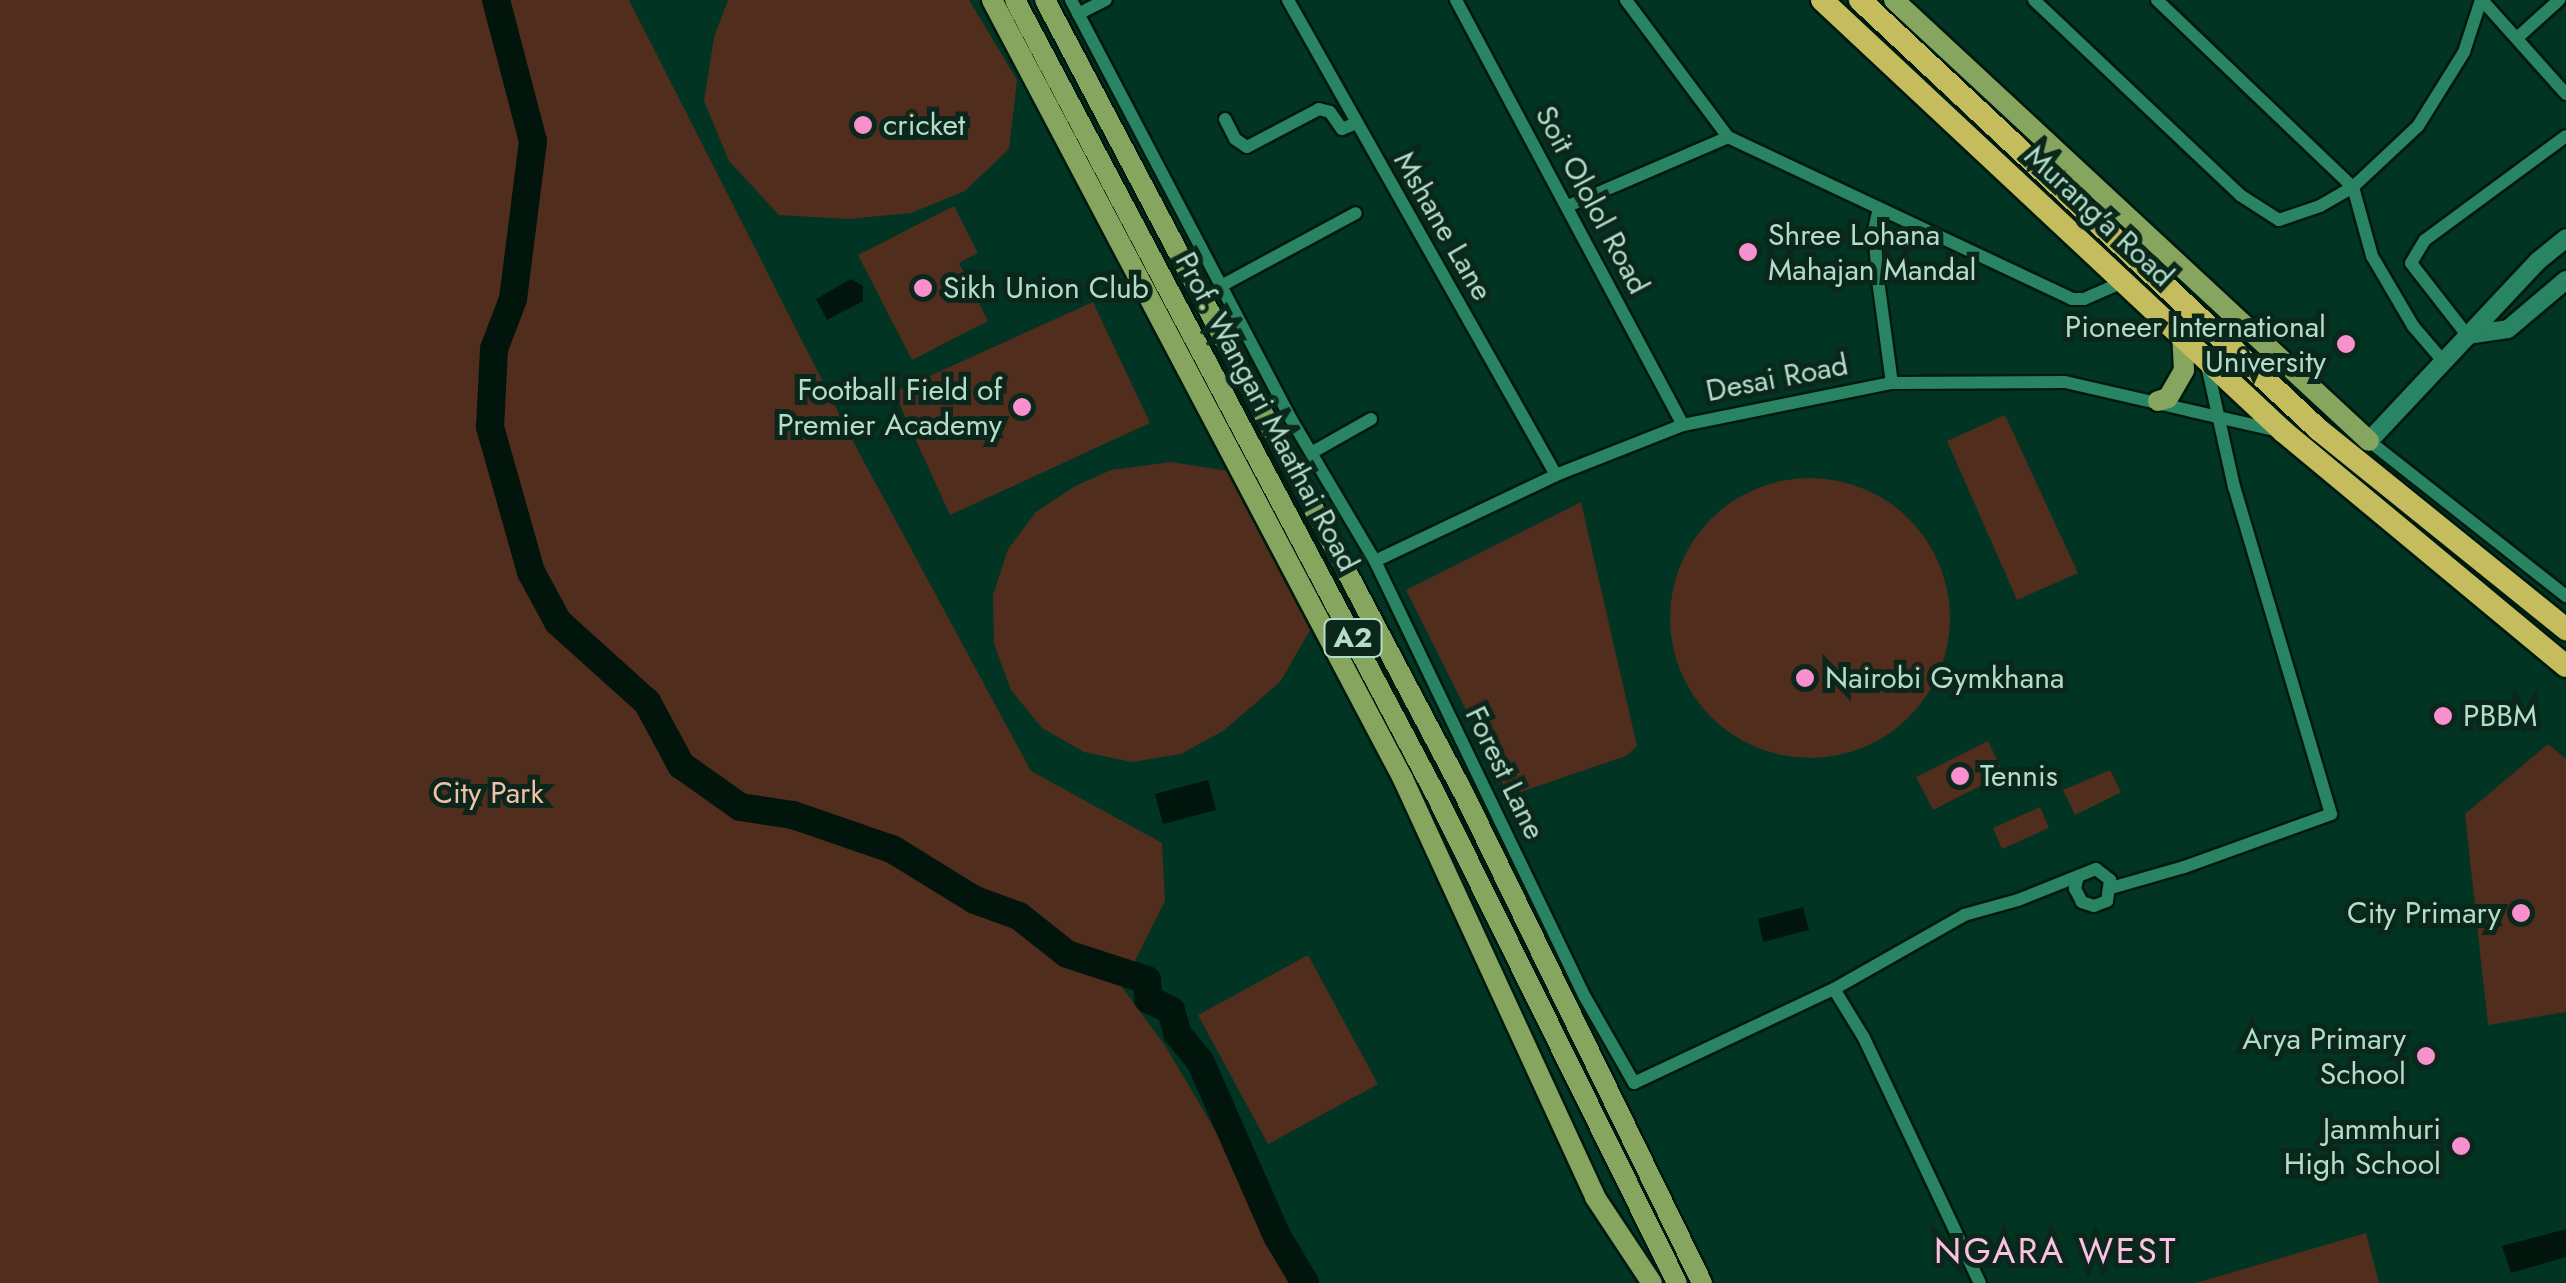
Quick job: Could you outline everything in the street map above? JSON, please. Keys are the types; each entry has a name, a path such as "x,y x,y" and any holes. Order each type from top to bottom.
{"highway":[{"name":"Murang'a Road","path":"1822,0 2284,432 2566,666"},
{"name":"Murang'a Road","path":"1860,0 2318,429 2566,628"}],"main road":[{"path":"992,0 1403,779 1595,1198 1652,1283"},
{"name":"Prof. Wangari Maathai Road","path":"1015,0 1436,795 1670,1281"},
{"name":"Prof. Wangari Maathai Road","path":"1045,0 1465,796 1702,1283"},
{"name":"Murang'a Road","path":"1894,0 2369,442"},
{"path":"2369,442 2442,360 2538,261 2566,238"},
{"path":"2468,335 2508,329 2566,280"},
{"path":"2158,401 2168,398 2184,370 2182,334"}],"street":[{"name":"Forest Lane","path":"1071,0 1311,453 1375,562 1585,997 1634,1083 1834,989"},
{"path":"1078,14 1106,0"},
{"name":"Mshane Lane","path":"1288,0 1556,476"},
{"path":"1626,0 1728,137 2072,299 2084,299 2125,282"},
{"path":"2034,0 2240,195 2279,220 2320,206 2353,187 2418,126 2464,52 2482,0 2566,94"},
{"path":"2157,0 2353,187 2372,256 2414,326 2442,360"},
{"path":"2517,38 2560,0"},
{"name":"Soit Ololol Road","path":"1460,2 1684,425"},
{"path":"1225,119 1236,139 1246,147 1319,108 1330,112 1342,129 1356,124"},
{"path":"2468,335 2412,263 2424,240 2566,136"},
{"path":"1568,206 1728,137"},
{"path":"1880,208 1875,246 1892,383"},
{"path":"1221,286 1356,212"},
{"path":"2078,876 2076,889 2087,905 2101,905 2111,888 2184,868 2330,814 2216,415 2205,355"},
{"name":"Desai Road","path":"1375,562 1556,476 1684,425 1892,383 2065,382 2284,432"},
{"path":"1311,453 1371,419"},
{"name":"Murang'a Road","path":"2369,442 2566,596"},
{"path":"1980,1283 1864,1038 1834,989 1964,915 2101,870 2111,888"}],"green space":[{"name":"City Park","path":"0,0 629,0 855,445 1031,771 1162,843 1165,901 1122,987 1166,1047 1305,1283 0,1283"},
{"name":"cricket","path":"728,0 969,0 1017,80 1009,149 965,191 911,213 847,219 779,215 729,161 704,101 714,37"},
{"name":"Sikh Union Club","path":"954,206 978,253 959,263 988,321 912,360 858,255"},
{"name":"Football Field of Premier Academy","path":"1093,302 1150,423 950,515 894,392"},
{"path":"2005,415 2078,573 2017,600 1947,441"},
{"path":"1171,462 1229,471 1311,629 1280,682 1223,731 1181,754 1132,762 1084,752 1042,728 1011,690 994,644 993,595 1008,549 1036,512 1075,486 1111,470"},
{"path":"1810,478 1864,488 1909,519 1940,564 1950,618 1940,672 1909,717 1864,748 1810,758 1756,748 1711,717 1680,672 1670,618 1680,564 1711,519 1756,488"},
{"path":"1581,502 1637,746 1626,756 1509,796 1406,590"},
{"name":"Tennis","path":"1988,741 2004,774 1933,810 1916,777"},
{"name":"City Primary","path":"2548,744 2566,759 2566,1012 2488,1025 2465,814"},
{"path":"2110,770 2121,792 2075,815 2063,790"},
{"path":"2040,807 2049,828 2002,849 1993,828"},
{"path":"1308,955 1378,1084 1268,1144 1198,1015"},
{"path":"2366,1233 2379,1283 2196,1283"}],"shaded area":[{"path":"851,279 863,286 863,301 827,320 816,299"},
{"path":"1208,780 1216,810 1163,824 1155,794"},
{"path":"1803,907 1809,930 1763,942 1758,919"},
{"path":"2566,1229 2566,1257 2511,1273 2502,1246"}],"waterway":[{"path":"496,0 533,141 513,299 494,349 490,427 531,572 558,622 647,702 681,765 740,807 793,815 892,849 975,900 1019,916 1067,954 1147,980 1148,999 1171,1010 1177,1033 1201,1063 1277,1236 1305,1283"}],"place":[{"name":"cricket","path":"863,125"},
{"name":"Shree Lohana Mahajan Mandal","path":"1748,252"},
{"name":"Sikh Union Club","path":"923,288"},
{"name":"Pioneer International University","path":"2346,344"},
{"name":"Football Field of Premier Academy","path":"1022,407"},
{"name":"Nairobi Gymkhana","path":"1805,678"},
{"name":"PBBM","path":"2443,716"},
{"name":"Tennis","path":"1960,776"},
{"name":"City Primary","path":"2521,913"},
{"name":"Arya Primary School","path":"2426,1056"},
{"name":"Jammhuri High School","path":"2461,1146"}],"district":[{"name":"NGARA WEST","path":"2056,1251"}]}
